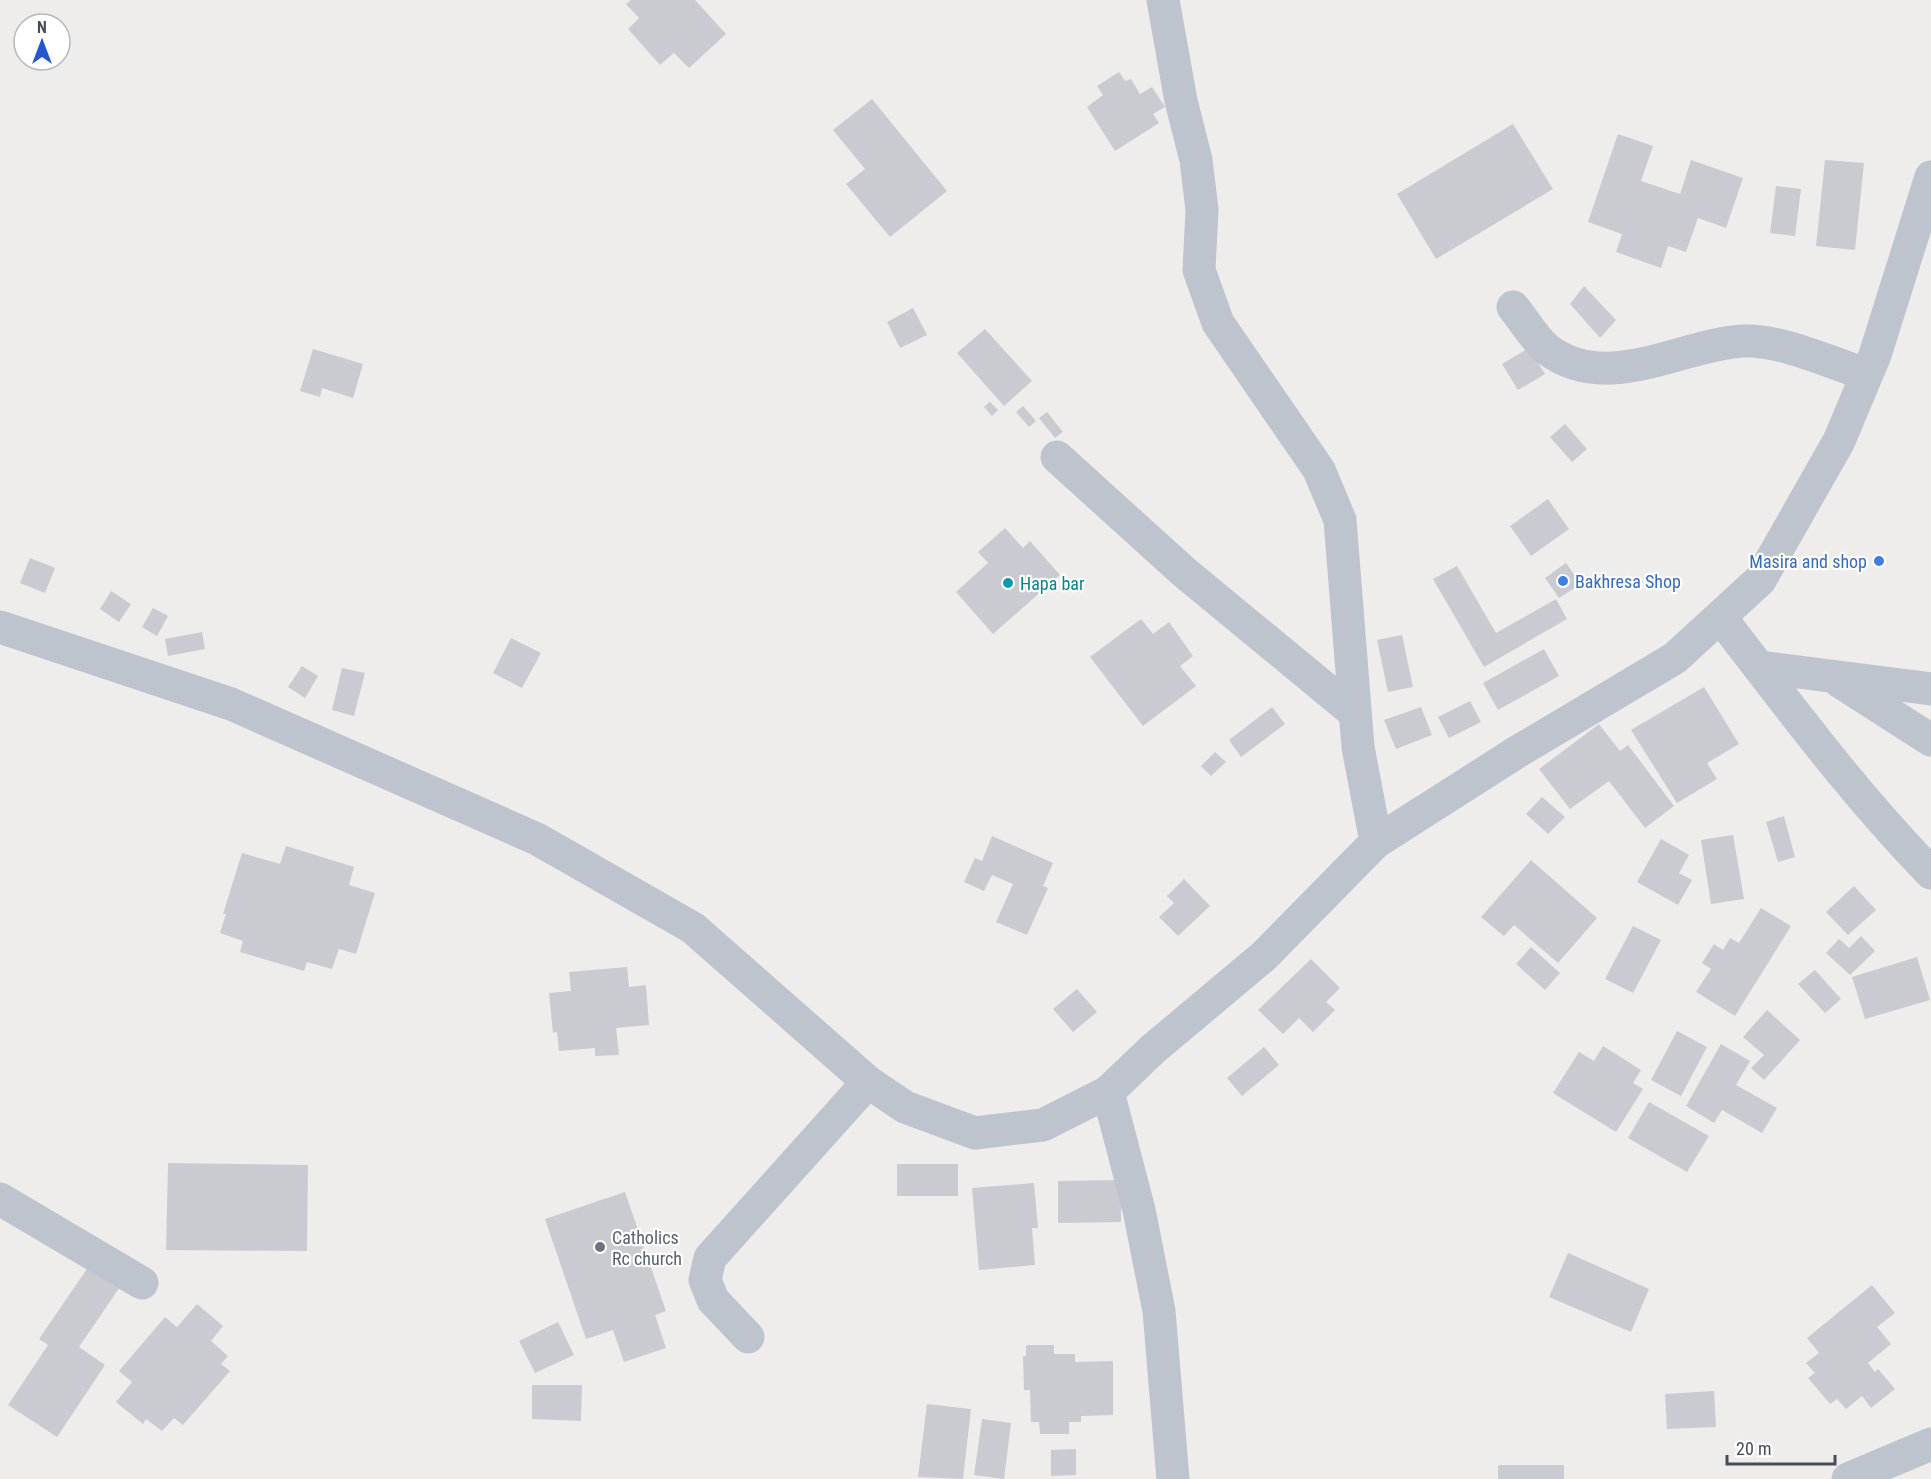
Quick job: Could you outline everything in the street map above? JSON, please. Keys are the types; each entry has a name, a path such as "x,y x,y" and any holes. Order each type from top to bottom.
{"street":[{"path":"1163,0 1181,101 1196,160 1202,210 1199,270 1218,323 1319,470 1340,520 1363,785 1376,842"},
{"path":"0,627 231,704 537,838 693,928 868,1082 905,1107 975,1133 1043,1125 1108,1092 1153,1049 1264,956 1376,842 1517,752 1675,658 1760,580 1839,441 1866,374 1931,177"},
{"path":"1513,307 1547,350 1581,366 1631,368 1718,344 1745,341 1771,344 1866,374"},
{"path":"1057,457 1184,572 1355,713"},
{"path":"1721,618 1891,832 1931,873"},
{"path":"1759,667 1931,689"},
{"path":"1832,676 1931,740"},
{"path":"748,1337 713,1300 705,1280 710,1258 868,1082"},
{"path":"1108,1092 1139,1210 1159,1311 1173,1479"},
{"path":"0,1199 142,1283"},
{"path":"1848,1479 1931,1443"}],"building":[{"path":"631,0 695,0 726,34 689,68 674,53 660,65 628,29 639,18 626,4"},
{"path":"1119,72 1125,81 1131,79 1140,94 1152,87 1165,107 1153,114 1159,123 1115,151 1087,107 1103,95 1097,86"},
{"path":"872,99 947,191 890,237 846,184 865,169 833,130"},
{"path":"1513,124 1553,189 1436,259 1397,194"},
{"path":"1618,134 1653,146 1641,181 1680,194 1691,160 1743,178 1726,228 1698,218 1686,252 1668,246 1661,268 1616,252 1622,234 1588,222"},
{"path":"1825,160 1864,163 1855,250 1816,246"},
{"path":"1776,186 1801,189 1795,236 1770,233"},
{"path":"1584,286 1616,320 1600,338 1570,304"},
{"path":"913,308 927,335 900,348 887,322"},
{"path":"985,329 1032,381 1004,406 957,353"},
{"path":"1529,348 1545,374 1518,390 1502,364"},
{"path":"313,349 363,364 353,398 322,388 320,397 300,391"},
{"path":"990,402 998,410 992,416 984,407"},
{"path":"1023,406 1036,421 1029,427 1016,412"},
{"path":"1047,412 1063,432 1055,438 1039,418"},
{"path":"1565,424 1587,449 1572,462 1550,437"},
{"path":"1548,499 1569,529 1531,556 1510,526"},
{"name":"Hapa bar","path":"1005,528 1023,548 1030,541 1060,575 993,634 956,592 988,563 978,552"},
{"path":"30,558 55,568 45,593 20,583"},
{"name":"Bakhresa Shop","path":"1566,563 1581,584 1559,598 1545,578"},
{"path":"1457,566 1496,633 1556,599 1567,619 1484,667 1433,579"},
{"path":"111,591 131,604 119,622 100,609"},
{"path":"153,608 168,616 157,636 142,627"},
{"path":"1141,619 1153,634 1169,622 1193,656 1180,666 1196,686 1143,726 1090,657"},
{"path":"202,632 205,649 168,656 165,639"},
{"path":"1402,635 1413,687 1388,692 1377,640"},
{"path":"511,638 541,653 522,688 493,673"},
{"path":"1544,649 1559,676 1498,710 1483,683"},
{"path":"302,666 318,676 305,698 288,687"},
{"path":"342,668 365,673 354,716 332,710"},
{"path":"1704,687 1739,744 1707,763 1717,779 1677,803 1631,730"},
{"path":"1470,701 1481,722 1449,738 1438,717"},
{"path":"1272,707 1285,724 1241,757 1229,740"},
{"path":"1421,707 1432,735 1396,749 1384,720"},
{"path":"1599,724 1620,751 1628,745 1674,806 1645,828 1609,781 1570,809 1539,769"},
{"path":"1215,752 1226,762 1211,776 1201,766"},
{"path":"1542,797 1565,817 1548,834 1526,814"},
{"path":"1784,816 1795,857 1778,862 1766,822"},
{"path":"1733,835 1744,899 1711,904 1701,840"},
{"path":"992,836 1053,863 1043,886 1048,888 1027,935 996,922 1013,884 992,875 984,891 964,882 975,858 982,861"},
{"path":"1661,839 1689,855 1679,873 1692,880 1678,905 1637,882"},
{"path":"286,846 354,867 349,885 375,893 356,954 339,949 332,969 307,962 304,971 240,952 243,941 220,933 226,914 223,914 242,853 280,864"},
{"path":"1531,860 1597,918 1558,963 1514,925 1504,936 1481,917"},
{"path":"1184,879 1210,906 1178,936 1159,917 1174,903 1167,896"},
{"path":"1854,886 1876,910 1848,935 1826,912"},
{"path":"1761,908 1791,926 1735,1016 1696,992 1711,969 1702,963 1714,944 1723,950 1730,938 1739,943"},
{"path":"1633,926 1661,940 1633,993 1605,979"},
{"path":"1861,936 1875,951 1850,975 1826,953 1839,939 1849,948"},
{"path":"1531,947 1560,973 1545,990 1516,964"},
{"path":"1917,957 1930,1000 1865,1019 1852,977"},
{"path":"1311,959 1340,988 1326,1002 1335,1010 1313,1032 1299,1018 1283,1034 1258,1010"},
{"path":"627,967 629,987 646,985 649,1025 616,1028 619,1055 595,1056 595,1048 559,1051 557,1032 553,1033 549,993 571,991 569,972"},
{"path":"1815,970 1841,999 1825,1013 1798,984"},
{"path":"1077,989 1097,1012 1073,1032 1053,1009"},
{"path":"1767,1010 1800,1040 1764,1080 1751,1068 1764,1055 1743,1037"},
{"path":"1677,1031 1707,1047 1681,1096 1651,1080"},
{"path":"1721,1044 1750,1061 1736,1085 1777,1108 1762,1133 1722,1110 1714,1123 1686,1106"},
{"path":"1603,1046 1641,1070 1633,1083 1643,1089 1616,1132 1553,1093 1579,1052 1594,1061"},
{"path":"1264,1047 1279,1065 1242,1096 1227,1078"},
{"path":"1649,1102 1709,1136 1687,1172 1628,1138"},
{"path":"168,1163 308,1165 307,1251 166,1250"},
{"path":"897,1164 958,1164 958,1196 897,1196"},
{"path":"1121,1180 1121,1222 1058,1223 1058,1181"},
{"path":"1034,1183 1038,1228 1032,1228 1035,1265 979,1270 972,1188"},
{"path":"625,1192 666,1311 655,1315 666,1348 624,1362 613,1330 586,1339 545,1219"},
{"path":"1568,1253 1649,1289 1631,1332 1549,1297"},
{"path":"91,1263 122,1284 79,1347 105,1365 57,1437 8,1405 48,1345 39,1339"},
{"path":"1872,1285 1895,1313 1877,1327 1891,1344 1868,1363 1875,1372 1878,1369 1895,1389 1871,1408 1862,1396 1846,1409 1837,1399 1830,1404 1808,1378 1815,1373 1806,1363 1819,1353 1807,1338"},
{"path":"197,1304 223,1326 211,1341 228,1356 221,1364 230,1371 183,1425 174,1418 162,1431 146,1419 143,1424 116,1402 132,1382 119,1371 165,1317 177,1327"},
{"path":"558,1322 574,1355 535,1373 519,1341"},
{"path":"1026,1345 1054,1345 1054,1354 1075,1354 1075,1362 1113,1361 1113,1415 1081,1416 1081,1422 1069,1422 1069,1434 1040,1434 1039,1422 1031,1422 1030,1390 1024,1390 1023,1356 1026,1356"},
{"path":"532,1385 582,1385 581,1421 532,1419"},
{"path":"1714,1391 1716,1427 1667,1429 1665,1394"},
{"path":"927,1404 971,1409 963,1479 918,1477"},
{"path":"982,1419 1011,1423 1004,1479 974,1475"},
{"path":"1076,1449 1076,1475 1051,1476 1051,1450"},
{"path":"1498,1465 1564,1465 1564,1479 1498,1479"}],"place":[{"name":"Masira and shop","path":"1879,561"},
{"name":"Bakhresa Shop","path":"1563,581"},
{"name":"Hapa bar","path":"1008,583"},
{"name":"Catholics Rc church","path":"600,1247"}]}
